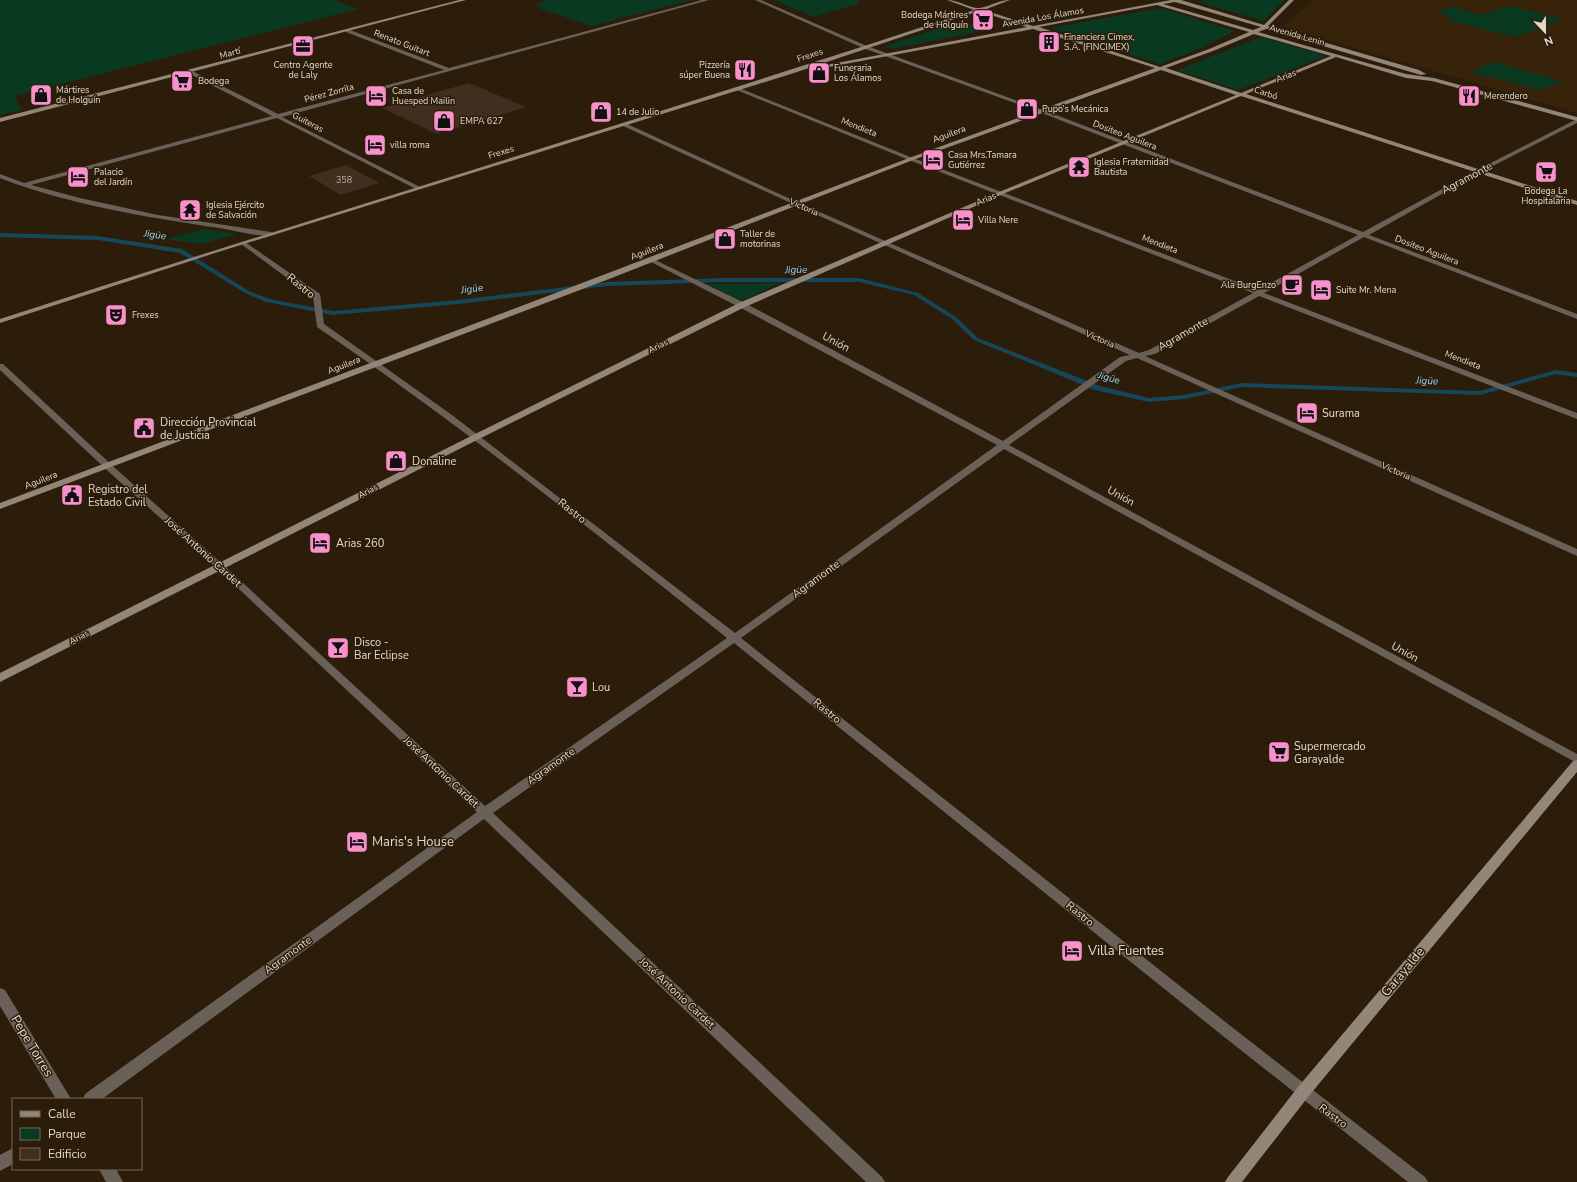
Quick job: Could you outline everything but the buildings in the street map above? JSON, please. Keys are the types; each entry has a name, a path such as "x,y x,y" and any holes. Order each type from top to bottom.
{"main road":[{"name":"Martí","path":"0,120 464,0"},
{"name":"Carbó","path":"949,0 1577,202"},
{"name":"Frexes","path":"0,321 213,252 792,72 1008,0"},
{"name":"Avenida Lenin","path":"1178,0 1417,71 1432,79"},
{"name":"Avenida Los Álamos","path":"792,72 1178,0"},
{"name":"Aguilera","path":"0,506 378,364 911,159 1163,68 1265,27 1292,0"},
{"name":"Avenida Lenin","path":"1157,4 1406,76 1432,79 1577,120"},
{"name":"Arias","path":"0,678 219,566 742,305 1001,192 1335,56"},
{"name":"Garayalde","path":"1233,1182 1303,1092 1577,764"}],"street":[{"name":"Pérez Zorrila","path":"24,185 708,0"},
{"name":"Dositeo Aguilera","path":"757,0 885,55 1041,111 1577,317"},
{"name":"Renato Guitart","path":"348,31 449,70"},
{"name":"Guiteras","path":"190,72 418,188"},
{"name":"Mendieta","path":"737,89 911,159 1001,192 1256,293 1577,416"},
{"name":"Agramonte","path":"91,1098 484,812 734,637 1123,359 1152,352 1363,234 1577,120"},
{"name":"Victoria","path":"623,124 795,203 886,242 1199,382 1577,553"},
{"path":"0,176 24,185 79,200 158,217 271,234"},
{"name":"Rastro","path":"243,243 317,296 320,325 378,364 476,437 734,637 1303,1092 1420,1182"},
{"name":"Unión","path":"651,260 742,305 1003,445 1577,759"},
{"name":"José Antonio Cardet","path":"0,366 106,465 219,566 484,812 877,1182"},
{"name":"Pepe Torres","path":"0,994 63,1098"},
{"path":"0,1164 12,1156"},
{"path":"108,1170 115,1182"}],"shaded area":[{"path":"1313,0 1577,0 1577,113 1283,27"}],"green space":[{"path":"335,0 358,9 14,96 22,110 0,115 0,1"},
{"path":"546,0 691,0 592,26 541,9 536,5"},
{"path":"774,0 859,0 857,4 814,17"},
{"path":"1207,0 1284,0 1264,21 1197,2"},
{"path":"1509,6 1563,19 1516,37 1445,20 1454,17 1436,12 1452,7 1483,15"},
{"path":"1161,8 1235,31 1202,48 1160,64 1050,28"},
{"path":"960,21 989,30 891,49 885,46"},
{"path":"1261,37 1327,56 1238,90 1177,70"},
{"path":"1493,62 1562,81 1540,90 1471,72"},
{"path":"204,229 238,234 201,244 166,239"},
{"path":"780,283 742,301 707,284"}],"waterway":[{"name":"Jigüe","path":"0,235 98,238 182,251 247,292 268,301 333,313 458,302 607,284 723,280 859,280 916,294 954,318 976,339 1098,388 1149,400 1184,397 1242,385 1480,393 1556,372 1577,375"}],"place":[{"name":"Bodega Mártires de Holguín","path":"983,20"},
{"name":"Financiera Cimex, S.A. (FINCIMEX)","path":"1049,42"},
{"name":"Centro Agente de Laly","path":"303,46"},
{"name":"Pizzería súper Buena","path":"745,70"},
{"name":"Funeraria Los Álamos","path":"819,73"},
{"name":"Bodega","path":"182,81"},
{"name":"Mártires de Holguín","path":"41,95"},
{"name":"Casa de Huesped Mailin","path":"376,96"},
{"name":"Merendero","path":"1469,96"},
{"name":"Pupo’s Mecánica","path":"1027,109"},
{"name":"14 de Julio","path":"601,112"},
{"name":"EMPA 627","path":"444,121"},
{"name":"villa roma","path":"375,145"},
{"name":"Casa Mrs.Tamara Gutiérrez","path":"933,160"},
{"name":"Iglesia Fraternidad Bautista","path":"1079,167"},
{"name":"Bodega La Hospitalaria","path":"1546,172"},
{"name":"Palacio del Jardín","path":"78,177"},
{"name":"Iglesia Ejército de Salvación","path":"190,210"},
{"name":"Villa Nere","path":"963,220"},
{"name":"Taller de motorinas","path":"725,239"},
{"name":"Ala BurgEnzo","path":"1292,285"},
{"name":"Suite Mr. Mena","path":"1321,290"},
{"name":"Frexes","path":"116,315"},
{"name":"Surama","path":"1307,413"},
{"name":"Dirección Provincial de Justicia","path":"144,428"},
{"name":"Donaline","path":"396,461"},
{"name":"Registro del Estado Civil","path":"72,495"},
{"name":"Arias 260","path":"320,543"},
{"name":"Disco - Bar Eclipse","path":"338,648"},
{"name":"Lou","path":"577,687"},
{"name":"Supermercado Garayalde","path":"1279,752"},
{"name":"Maris's House","path":"357,842"},
{"name":"Villa Fuentes","path":"1072,951"}]}
